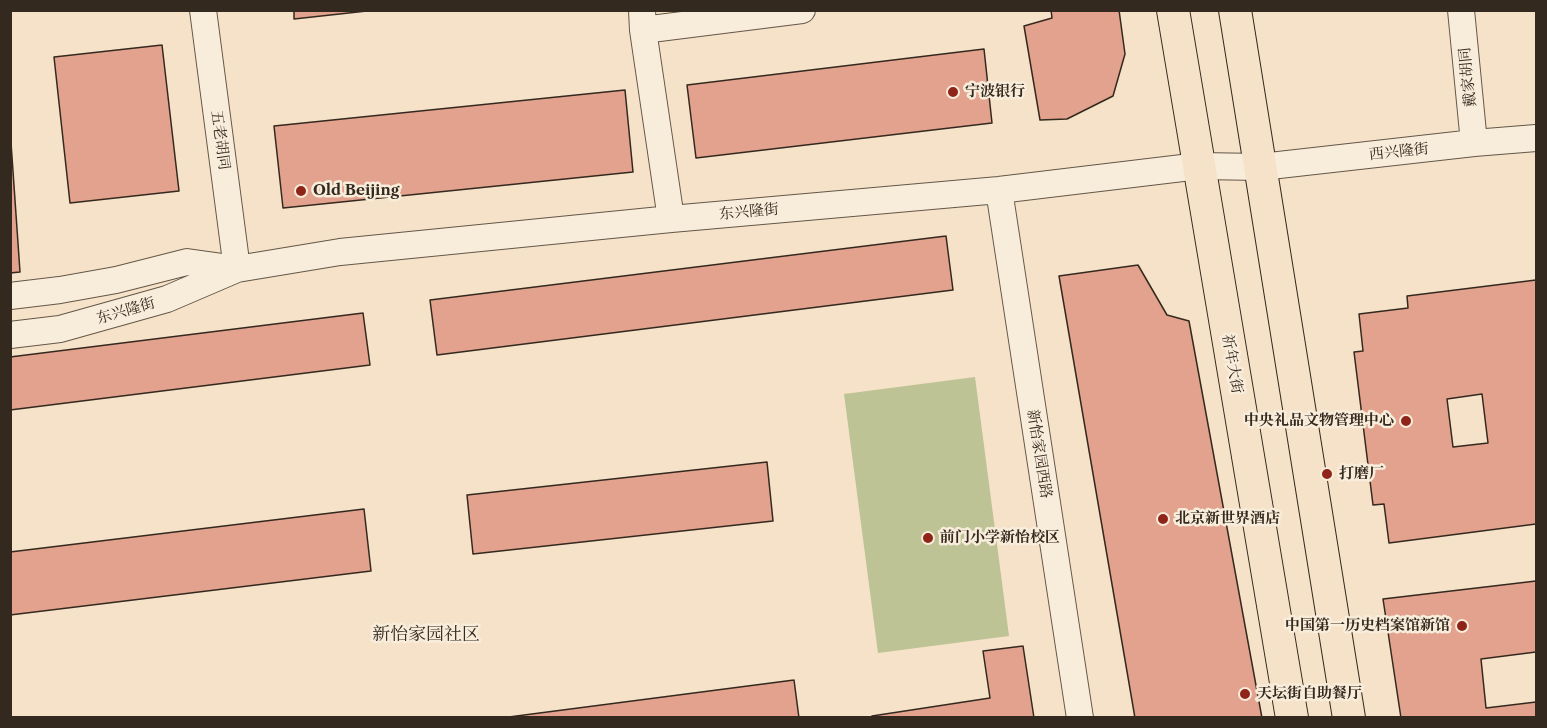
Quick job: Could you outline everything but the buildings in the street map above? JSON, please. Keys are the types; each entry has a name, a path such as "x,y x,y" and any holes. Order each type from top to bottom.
{"main road":[{"name":"祈年大街","path":"1173,10 1292,717"},
{"path":"1235,10 1349,717"}],"street":[{"name":"五老胡同","path":"203,10 237,269"},
{"path":"671,219 643,20 802,10"},
{"name":"戴家胡同","path":"1461,10 1474,143"},
{"name":"西兴隆街","path":"1261,167 1536,138"},
{"name":"东兴隆街","path":"10,335 60,329 167,299 237,269 340,252 671,219 999,190 1199,166 1261,167"},
{"name":"新怡家园西路","path":"999,190 1080,717"},
{"name":"东兴隆街","path":"10,296 116,280 187,262 237,269"}],"green space":[{"path":"975,377 1009,636 878,653 844,394"}],"place":[{"name":"宁波银行","path":"953,92"},
{"name":"Old Beijing","path":"301,191"},
{"name":"中央礼品文物管理中心","path":"1406,421"},
{"name":"打磨厂","path":"1327,474"},
{"name":"北京新世界酒店","path":"1163,519"},
{"name":"前门小学新怡校区","path":"928,538"},
{"name":"中国第一历史档案馆新馆","path":"1462,626"},
{"name":"天坛街自助餐厅","path":"1245,694"}],"district":[{"name":"新怡家园社区","path":"426,635"}]}
